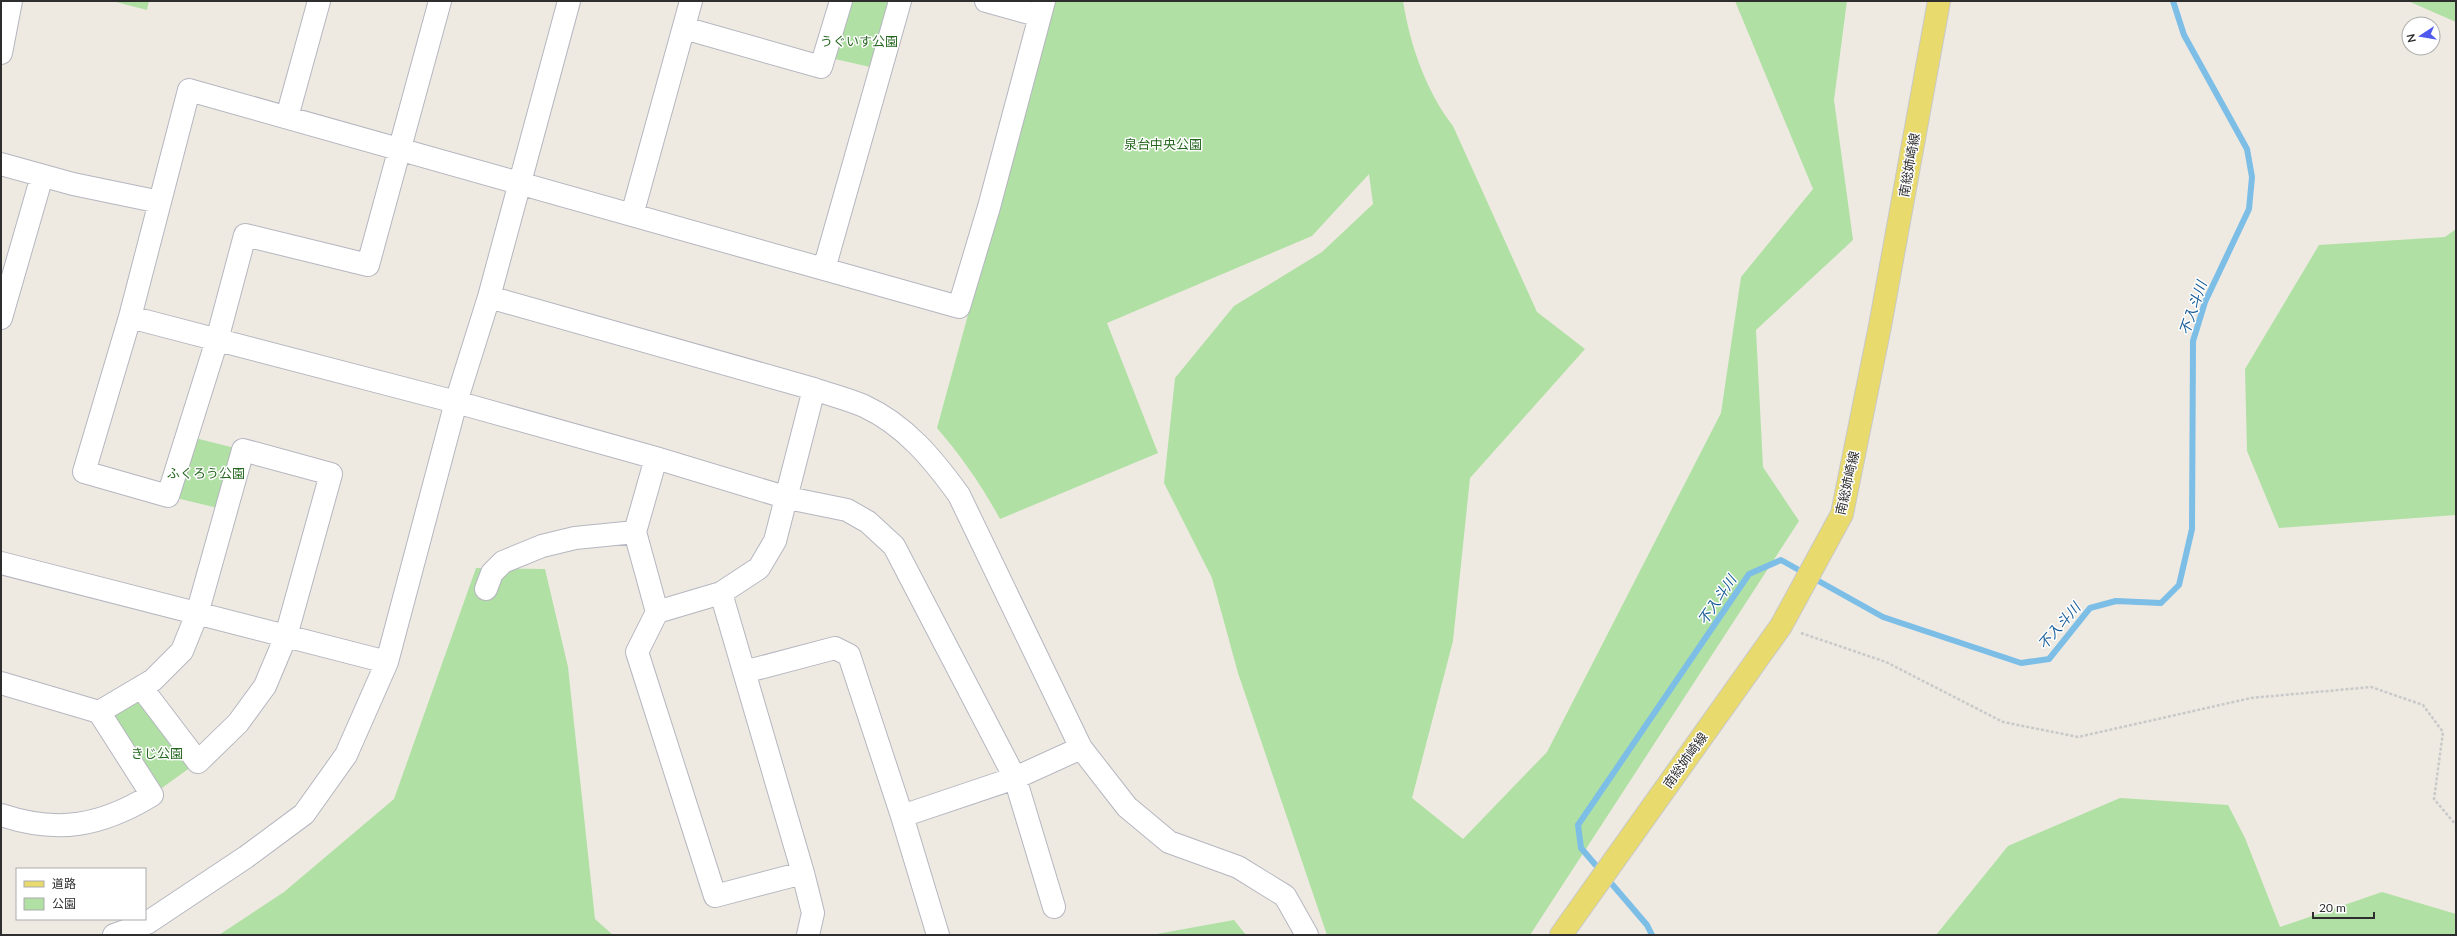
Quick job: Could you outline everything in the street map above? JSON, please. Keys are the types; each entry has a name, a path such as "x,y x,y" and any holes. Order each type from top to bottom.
{"main road":[{"name":"南総姉崎線","path":"1561,935 1781,626 1842,514 1880,326 1939,1"}],"street":[{"path":"1,53 11,1"},
{"path":"287,118 319,1"},
{"path":"440,1 399,149 368,265 245,235 218,340 168,496 84,472 130,318 189,90 287,118 399,149 959,307 989,207 1042,9 986,1"},
{"path":"114,935 147,924 246,857 304,814 346,755 387,662 456,402 489,297 518,183 569,1"},
{"path":"632,215 691,1"},
{"path":"684,28 821,67 841,1"},
{"path":"824,269 900,1"},
{"path":"1,164 42,176 160,202"},
{"path":"1,318 42,176"},
{"path":"489,297 814,389 865,406 906,433 933,459 958,495 978,533 1081,748 1127,807 1169,842 1238,867 1285,896 1307,935"},
{"path":"130,318 456,402 656,458 788,498 847,510 868,522 894,546 1015,778 1054,907"},
{"path":"657,612 721,593 759,568 775,540 788,498 814,389"},
{"path":"99,712 141,687 153,680 182,651 197,614 243,450 331,474 286,636 265,686 238,723 198,762 141,687"},
{"path":"656,458 635,532 657,612 637,652 715,896 803,873"},
{"path":"486,589 492,573 503,562 542,546 575,538 635,532"},
{"path":"1,563 387,662"},
{"path":"721,593 803,873 813,913 808,935"},
{"path":"744,672 835,648 848,655 902,816 938,935"},
{"path":"1,683 99,712 152,795 132,807 102,820 57,826 25,823 1,815"},
{"path":"902,816 1015,778 1081,748"}],"path":[{"path":"1781,626 1886,662 2002,722 2078,737 2251,698 2371,687 2423,705 2443,732 2434,799 2456,825"}],"green space":[{"path":"112,1 149,1 147,10"},
{"name":"うぐいす公園","path":"853,1 888,1 870,67 835,59"},
{"name":"泉台中央公園","path":"1054,1 1403,1 1410,34 1420,67 1435,98 1453,126 1537,312 1585,349 1470,478 1453,641 1412,798 1463,839 1547,752 1721,413 1741,277 1813,189 1735,1 1847,1 1834,100 1853,240 1756,330 1763,467 1799,521 1530,935 1327,935 1238,673 1212,578 1164,483 1175,378 1234,306 1322,252 1373,204 1369,174 1312,236 1107,323 1158,453 1000,519 971,472 937,428"},
{"path":"2408,1 2456,1 2456,22"},
{"path":"2456,229 2456,515 2279,528 2247,451 2245,369 2319,245 2445,237"},
{"name":"ふくろう公園","path":"187,436 243,450 226,510 168,496"},
{"path":"476,568 545,569 568,667 595,919 613,935 219,935 284,892 394,799"},
{"name":"きじ公園","path":"141,687 198,762 152,795 99,712"},
{"path":"2120,798 2228,805 2245,838 2280,927 2382,892 2456,914 2456,935 1936,935 2008,846"},
{"path":"1234,920 1246,935 1151,935"}],"waterway":[{"name":"不入斗川","path":"1652,935 1647,925 1581,848 1578,825 1749,574 1781,560 1883,617 2021,663 2049,659 2090,608 2116,601 2161,603 2179,585 2192,529 2193,341 2205,302 2249,209 2252,177 2247,149 2184,35 2173,1"}]}
